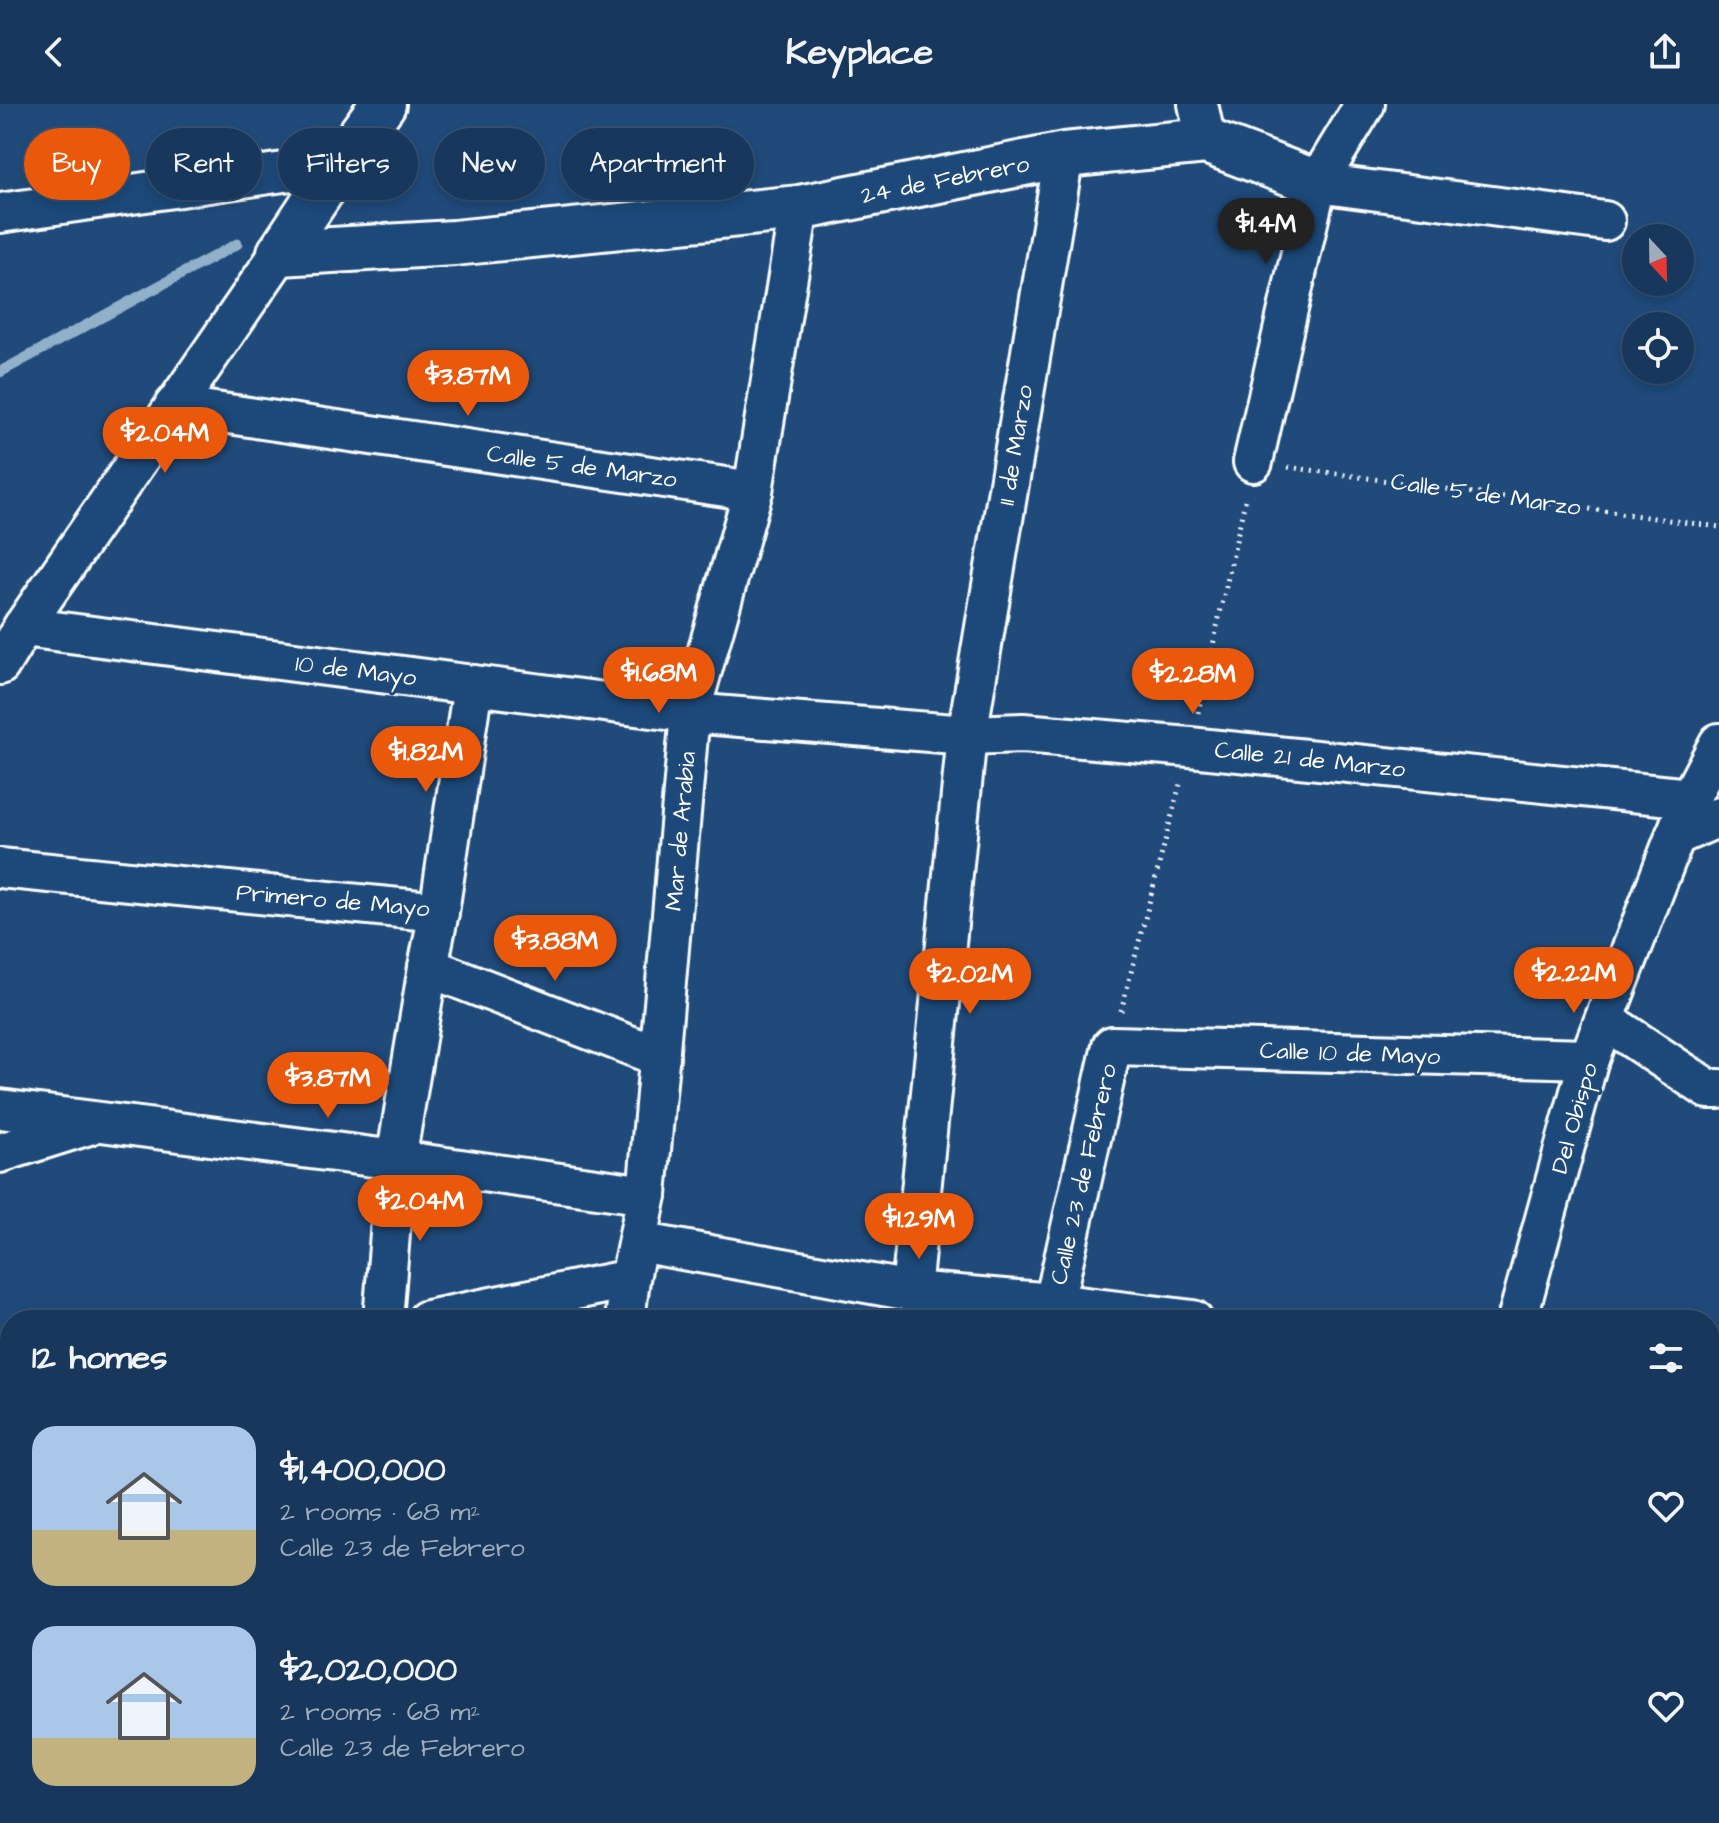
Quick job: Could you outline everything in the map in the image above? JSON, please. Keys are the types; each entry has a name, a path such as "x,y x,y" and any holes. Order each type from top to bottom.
{"street":[{"path":"365,128 383,104"},
{"path":"1253,462 1317,183 1365,104"},
{"name":"24 de Febrero","path":"280,253 454,243 799,208 1064,155 1202,123 1317,183"},
{"name":"11 de Marzo","path":"911,1291 967,735 1064,155"},
{"path":"0,213 278,173"},
{"path":"1317,183 1605,221"},
{"path":"0,665 315,200"},
{"name":"Mar de Arabia","path":"626,1310 647,1195 690,713 753,491 799,208"},
{"name":"Calle 5 de Marzo","path":"174,406 753,491"},
{"name":"10 de Mayo","path":"23,627 690,713"},
{"name":"Primero de Mayo","path":"0,868 439,912 473,685"},
{"name":"Calle 21 de Marzo","path":"690,713 967,735 1023,733 1175,746 1704,808"},
{"name":"Del Obispo","path":"1520,1310 1589,1059 1675,836 1704,808 1719,743"},
{"path":"384,1310 396,1160 439,912"},
{"path":"428,967 660,1057"},
{"path":"1605,1020 1708,1089 1719,1089"},
{"name":"Calle 10 de Mayo","path":"1112,1046 1589,1059"},
{"name":"Calle 23 de Febrero","path":"1054,1303 1112,1046"},
{"path":"0,1109 647,1195"},
{"path":"0,1153 99,1122"},
{"path":"638,1242 911,1291 1111,1310"},
{"path":"477,1310 630,1279"}],"path":[{"name":"Calle 5 de Marzo","path":"1253,462 1719,527"}],"waterway":[{"path":"0,372 237,244"}]}
